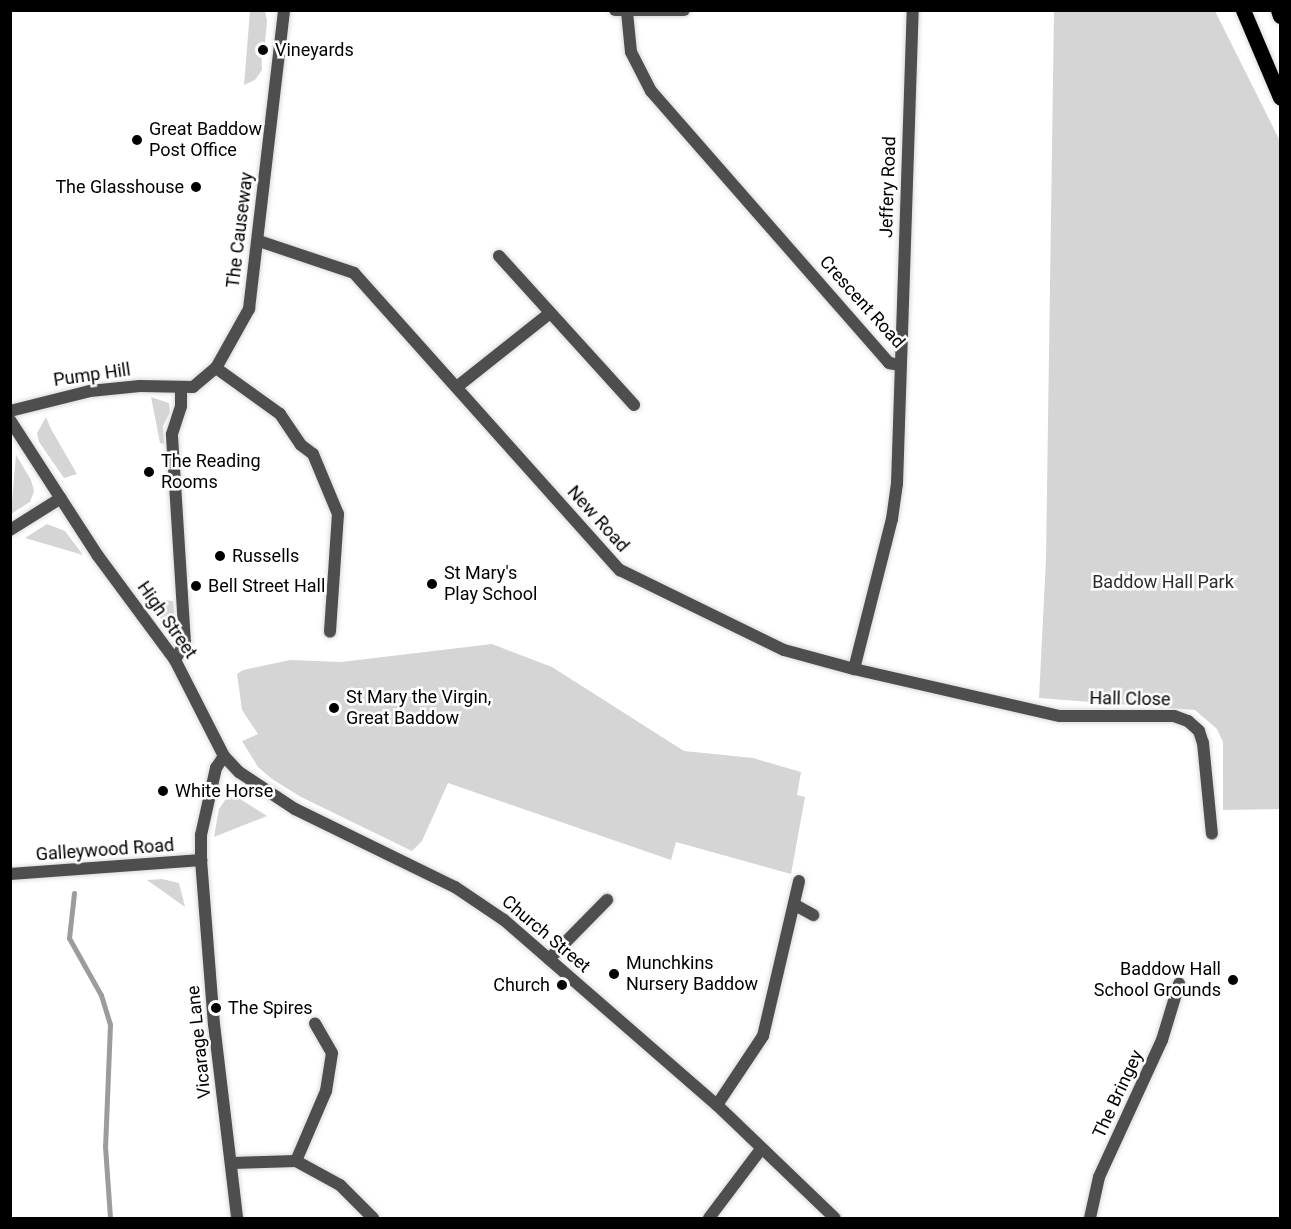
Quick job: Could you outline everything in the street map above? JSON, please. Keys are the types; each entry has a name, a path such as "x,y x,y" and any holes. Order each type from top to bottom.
{"main road":[{"path":"1243,10 1281,97"},
{"path":"1278,10 1281,16"}],"street":[{"name":"The Causeway","path":"181,389 193,387 216,368 249,309 259,241 284,10"},
{"path":"621,11 684,10"},
{"name":"Jeffery Road","path":"899,365 913,10"},
{"name":"Crescent Road","path":"621,11 631,52 651,91 889,363 899,365 892,519 854,669"},
{"name":"New Road","path":"259,241 354,273 458,386 620,570 784,650 854,669 1060,716"},
{"path":"499,256 634,405"},
{"path":"458,386 550,313"},
{"path":"216,368 280,414 300,445 313,454 338,514 330,632"},
{"name":"Pump Hill","path":"10,411 90,391 140,386 181,389"},
{"path":"175,660 185,643 172,434 181,406 181,389"},
{"name":"High Street","path":"10,420 98,556 175,660 224,756"},
{"path":"10,530 60,498"},
{"name":"Hall Close","path":"1060,716 1174,716 1188,721 1199,731 1203,743 1212,834"},
{"path":"201,860 201,835 216,768 224,756"},
{"name":"Church Street","path":"224,756 239,772 294,808 455,886 504,920 717,1105 835,1218"},
{"name":"Galleywood Road","path":"10,874 201,860"},
{"name":"Vicarage Lane","path":"201,860 214,1024 237,1218"},
{"path":"717,1105 763,1036 799,881"},
{"path":"549,959 607,900"},
{"path":"795,905 813,915"},
{"name":"The Bringey","path":"1090,1218 1099,1177 1162,1040 1179,984"},
{"path":"296,1161 326,1091 332,1053 315,1024"},
{"path":"709,1218 761,1149"},
{"path":"232,1163 296,1161 339,1185 373,1218"}],"green space":[{"path":"250,11 265,11 267,21 265,43 261,43 262,70 255,80 244,85"},
{"name":"Baddow Hall Park","path":"1054,11 1215,11 1280,141 1280,809 1223,810 1223,742 1217,729 1195,710 1039,698 1046,559"},
{"path":"151,397 169,403 170,412 163,426 164,444 160,443"},
{"path":"46,417 77,474 64,478 39,442 37,433"},
{"path":"16,455 31,480 34,491 30,502 11,514"},
{"path":"47,524 65,531 83,555 25,538"},
{"path":"144,598 173,601 176,631 169,628"},
{"path":"492,644 552,667 684,751 753,758 801,772 797,795 805,797 791,874 676,842 671,860 448,783 422,841 412,851 301,797 272,779 258,767 242,741 258,734 242,710 237,674 243,670 290,660 341,662"},
{"path":"227,797 240,799 267,816 214,837 219,809"},
{"path":"162,879 179,883 185,907 147,880"}],"waterway":[{"path":"74,893 69,938 101,995 110,1024 105,1146 110,1218"}],"place":[{"name":"Vineyards","path":"263,50"},
{"name":"Great Baddow Post Office","path":"137,140"},
{"name":"The Glasshouse","path":"196,187"},
{"name":"The Reading Rooms","path":"149,472"},
{"name":"Russells","path":"220,556"},
{"name":"St Mary's Play School","path":"432,584"},
{"name":"Bell Street Hall","path":"196,586"},
{"name":"St Mary the Virgin, Great Baddow","path":"334,708"},
{"name":"White Horse","path":"163,791"},
{"name":"Munchkins Nursery Baddow","path":"614,974"},
{"name":"Baddow Hall School Grounds","path":"1233,980"},
{"name":"Church","path":"562,985"},
{"name":"The Spires","path":"216,1008"}]}
